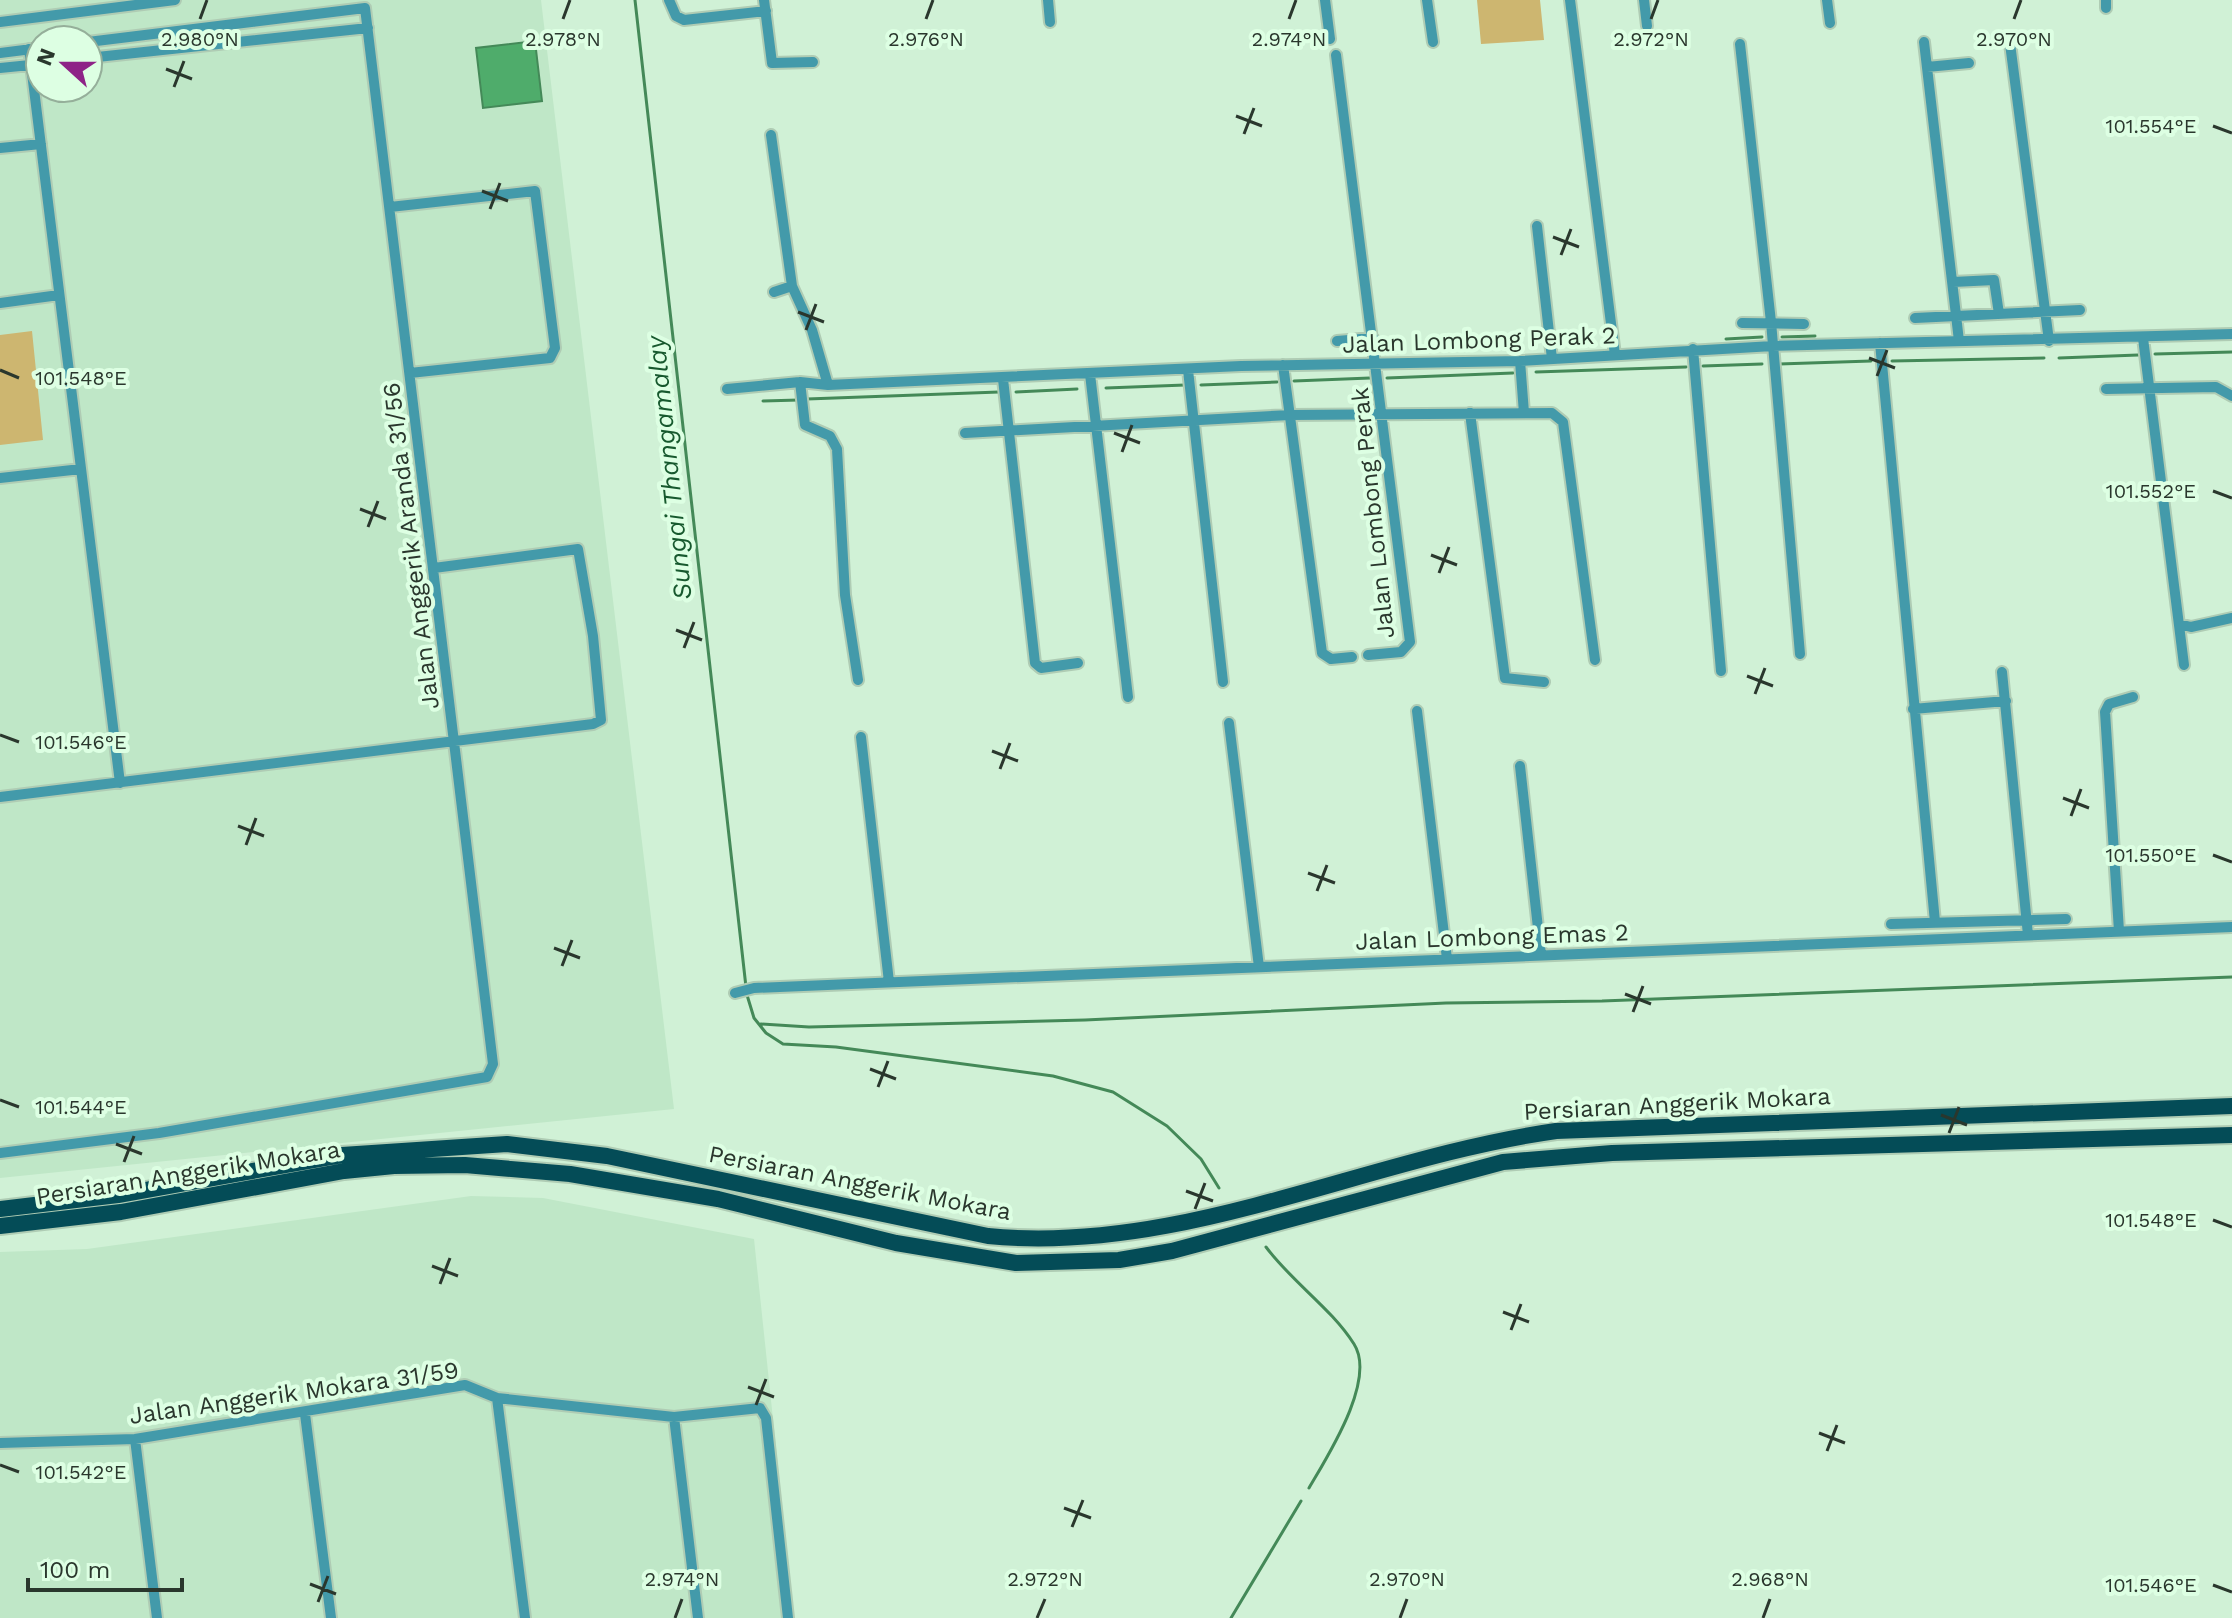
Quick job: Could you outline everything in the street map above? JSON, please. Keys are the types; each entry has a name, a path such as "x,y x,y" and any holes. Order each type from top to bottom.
{"main road":[{"name":"Persiaran Anggerik Mokara","path":"0,1209 118,1195 342,1155 507,1144 607,1156 988,1236 1028,1240 1118,1236 1239,1208 1496,1139 1556,1131 2232,1106"},
{"name":"Persiaran Anggerik Mokara","path":"0,1226 121,1212 344,1171 424,1164 490,1165 581,1175 718,1199 908,1245 1016,1263 1063,1264 1119,1260 1172,1251 1503,1162 1612,1153 2232,1135"}],"street":[{"path":"0,22 175,0"},
{"path":"104,40 319,14 313,0"},
{"path":"669,0 676,16 684,20 765,6 772,63 813,62"},
{"path":"1048,0 1050,22"},
{"path":"1325,0 1330,39"},
{"path":"1427,0 1433,42"},
{"path":"1570,0 1615,355"},
{"path":"1644,0 1647,26"},
{"path":"1827,0 1830,23"},
{"name":"Jalan Anggerik Aranda 31/56","path":"0,1153 159,1133 487,1077 493,1064 365,8 319,14"},
{"path":"104,56 368,28"},
{"path":"2009,36 2049,341"},
{"path":"1924,42 1959,341"},
{"path":"1740,44 1771,322 1800,654"},
{"path":"0,53 24,49"},
{"name":"Jalan Lombong Perak","path":"1336,55 1410,642 1401,652 1368,655"},
{"path":"1927,67 1969,63"},
{"path":"0,68 24,65"},
{"path":"38,104 120,783"},
{"path":"771,135 792,286 812,330 828,385"},
{"path":"0,148 41,144"},
{"path":"390,207 535,191 548,271 555,348 550,358 410,373"},
{"path":"1537,226 1552,359"},
{"path":"1953,282 1994,280 1999,314"},
{"path":"774,292 792,286"},
{"path":"0,303 59,295"},
{"path":"1915,318 2080,310"},
{"path":"1742,323 1804,324"},
{"name":"Jalan Lombong Perak 2","path":"727,389 1283,365 1520,361 1773,346 2232,334"},
{"path":"1337,341 1373,338"},
{"path":"2143,338 2184,665"},
{"path":"1880,343 1935,922"},
{"path":"1693,349 1721,671"},
{"path":"1520,361 1524,413"},
{"path":"1283,365 1322,653 1331,659 1352,657"},
{"path":"1188,370 1223,682"},
{"path":"1090,374 1128,697"},
{"path":"1003,379 1035,663 1041,668 1078,663"},
{"path":"801,387 805,425 830,436 837,449 845,595 858,680"},
{"path":"2106,389 2216,387 2232,396"},
{"path":"1470,413 1505,678 1544,682"},
{"path":"965,433 1290,415 1552,413 1563,422 1595,660"},
{"path":"0,478 81,469"},
{"path":"0,797 455,743 593,724 601,720 601,696 578,549 434,568"},
{"path":"2179,624 2191,627 2232,618"},
{"path":"2002,672 2028,935"},
{"path":"2118,926 2105,712 2109,704 2133,697"},
{"path":"1913,709 2006,701"},
{"path":"1417,711 1447,959"},
{"path":"1229,723 1259,967"},
{"path":"861,737 889,982"},
{"path":"1520,766 1541,955"},
{"path":"1891,924 2066,919"},
{"name":"Jalan Lombong Emas 2","path":"735,993 754,988 2028,935 2118,926 2232,927"},
{"name":"Jalan Anggerik Mokara 31/59","path":"0,1443 135,1439 305,1414 465,1385 497,1398 674,1417 760,1408 764,1414 788,1618"},
{"path":"497,1398 525,1618"},
{"path":"305,1414 331,1618"},
{"path":"674,1417 698,1618"},
{"path":"135,1439 157,1618"}],"shaded area":[{"path":"0,0 541,0 674,1109 0,1178"},
{"path":"1477,0 1540,0 1544,40 1481,44"},
{"path":"535,41 542,101 483,108 476,48"},
{"path":"32,331 43,440 0,445 0,335"},
{"path":"471,1196 543,1198 754,1239 794,1618 0,1618 0,1252 87,1249"}],"waterway":[{"name":"Sungai Thangamalay","path":"635,0 746,987"},
{"path":"1782,337 1815,336"},
{"path":"1726,339 1762,337"},
{"path":"2155,354 2232,352"},
{"path":"2059,358 2138,355"},
{"path":"1892,361 2044,358"},
{"path":"1779,364 1871,361"},
{"path":"1703,366 1762,364"},
{"path":"1536,372 1686,367"},
{"path":"1387,378 1513,373"},
{"path":"1294,381 1370,378"},
{"path":"1201,385 1277,382"},
{"path":"1106,388 1185,385"},
{"path":"1016,392 1077,389"},
{"path":"807,399 999,392"},
{"path":"763,401 799,400"},
{"path":"761,1024 809,1027 1085,1020 1446,1003 1602,1001 2232,977"},
{"path":"747,995 754,1018 766,1033 783,1044 836,1047 1053,1076 1113,1092 1167,1126 1201,1159 1219,1188"},
{"path":"1266,1247 1345,1331 1359,1359 1355,1397 1347,1418 1309,1488"},
{"path":"1231,1618 1301,1501"}]}
